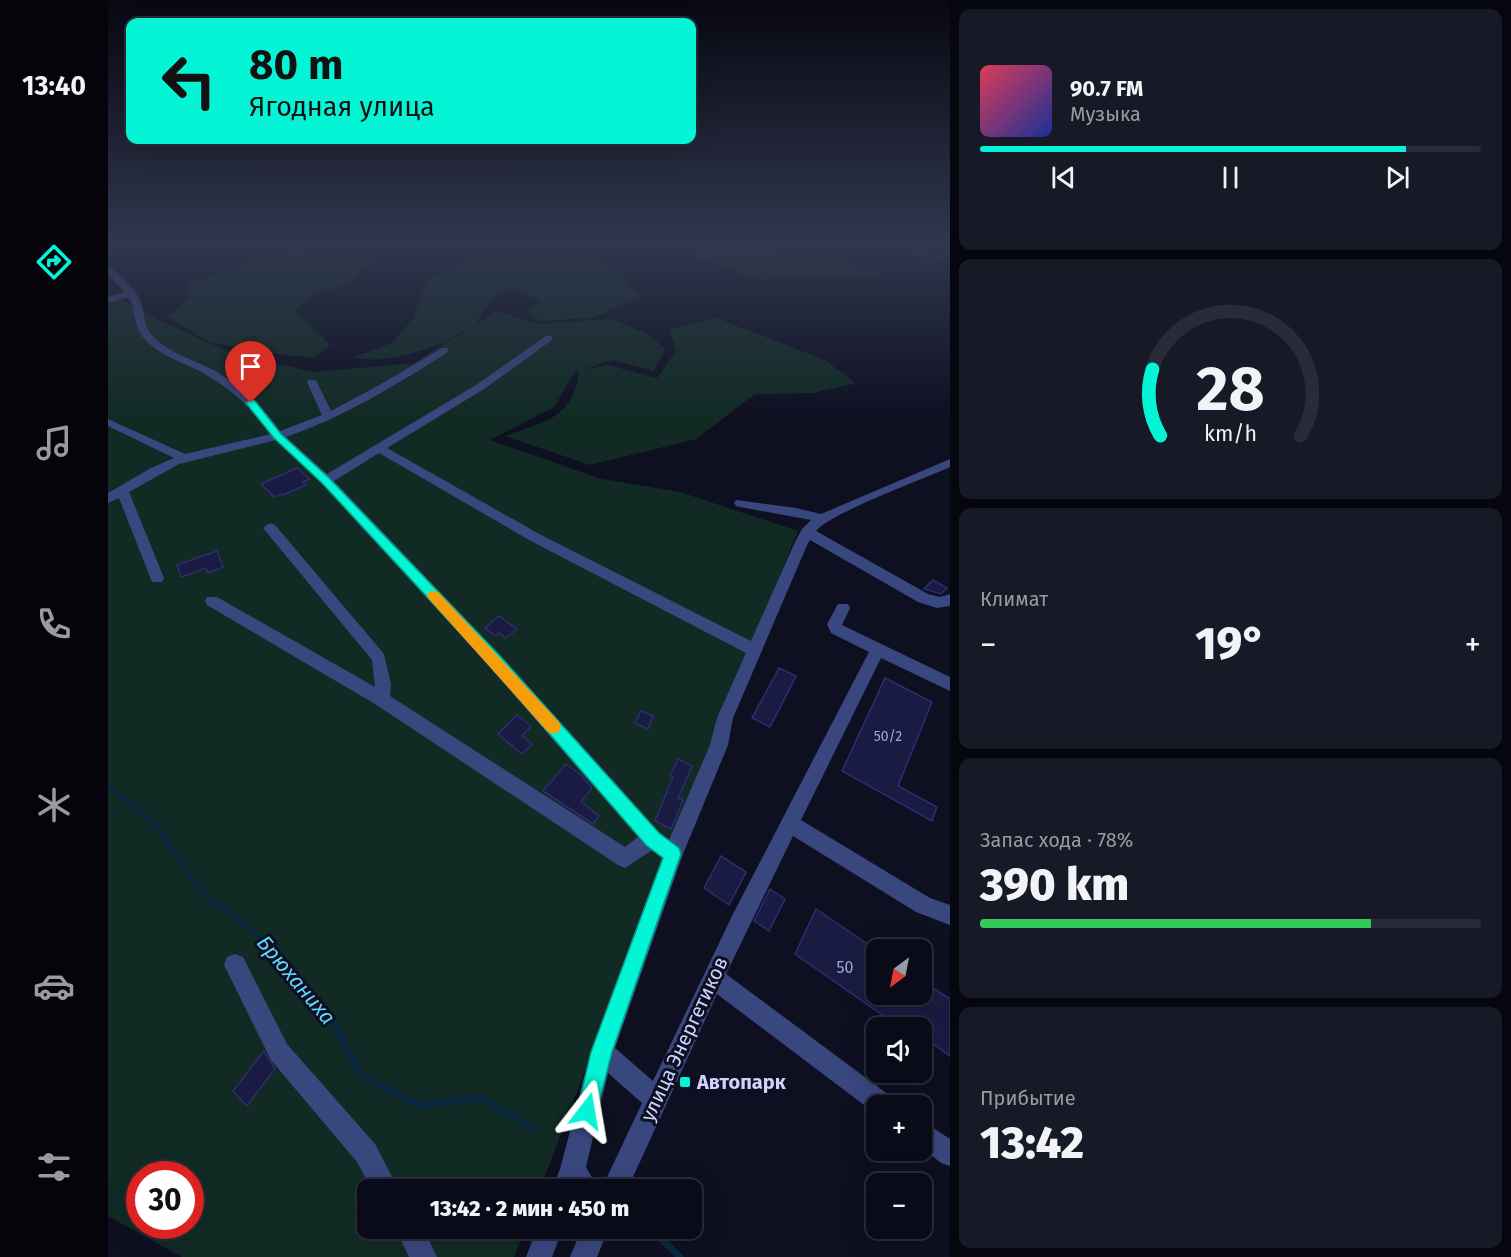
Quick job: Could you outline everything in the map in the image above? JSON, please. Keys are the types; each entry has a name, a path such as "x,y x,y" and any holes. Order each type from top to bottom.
{"street":[{"path":"135,302 138,317 146,334 161,348 213,374 241,393 262,414 278,436 326,480 494,660 652,839 673,854"},
{"path":"326,480 480,387 549,338"},
{"path":"108,498 184,458 278,436 328,417 396,381 445,350"},
{"path":"312,382 328,417"},
{"path":"108,422 184,458"},
{"path":"379,448 536,538 756,651"},
{"path":"576,1179 602,1052 673,854 719,745 725,717 807,532 822,519 950,463"},
{"path":"122,491 157,578"},
{"path":"740,503 796,512 822,519"},
{"path":"270,528 379,658 383,684 381,699"},
{"path":"807,532 923,598 937,603 945,603 950,599"},
{"path":"212,601 381,699 625,858 652,839"},
{"path":"843,608 834,624 836,628 950,684"},
{"name":"улица Энергетиков","path":"619,1179 740,921 878,649"},
{"path":"789,823 923,905 950,915"},
{"path":"235,965 279,1052 366,1153 380,1179"},
{"path":"713,978 870,1095"},
{"path":"602,1052 655,1098"},
{"path":"932,1140 950,1154"},
{"path":"414,1239 424,1257"},
{"path":"539,1257 546,1239"},
{"path":"583,1257 591,1239"}],"green space":[{"path":"108,302 125,302 148,315 231,353 314,372 414,363 471,327 442,343 422,350 386,358 354,357 392,343 412,320 419,302 491,302 475,325 497,311 538,324 613,319 647,334 665,348 654,371 612,360 582,370 607,365 657,378 676,351 669,329 716,318 825,360 856,383 813,393 755,394 696,439 590,465 505,436 544,422 564,409 576,387 579,371 575,372 554,407 490,440 601,479 680,492 798,531 673,839 544,1179 357,1179 357,1239 521,1239 514,1257 182,1257 150,1239 204,1239 204,1161 126,1161 126,1226 108,1216"},
{"path":"185,302 306,302 295,310 330,345 313,358 262,352 209,342 168,317"},
{"path":"539,302 631,302 591,318 540,321 527,311"}],"building":[{"path":"297,468 309,479 303,482 306,485 274,497 261,484"},
{"path":"217,551 223,567 208,573 206,568 181,577 177,565"},
{"path":"933,580 947,588 941,594 924,589"},
{"path":"499,616 517,629 506,638 499,633 495,636 485,628"},
{"path":"779,668 796,676 770,727 752,718"},
{"path":"885,678 932,702 898,786 937,807 932,821 842,771"},
{"path":"641,711 653,716 648,729 635,723"},
{"path":"517,715 531,726 522,736 532,744 522,754 498,734"},
{"path":"678,759 692,766 678,798 683,800 671,829 655,821"},
{"path":"566,764 581,775 592,788 581,802 599,816 593,824 543,791"},
{"path":"721,856 746,872 729,905 704,888"},
{"path":"770,889 785,899 769,931 754,921"},
{"path":"816,909 866,943 866,1004 795,954"},
{"path":"932,987 950,999 950,1056 932,1043 932,1017 885,1017 868,1005 932,1005"},
{"path":"264,1051 275,1069 247,1106 233,1091"}],"waterway":[{"name":"Брюханиха","path":"108,786 157,826 201,892 273,946"},
{"name":"Брюханиха","path":"272,944 332,1019 362,1076 418,1105 481,1098 537,1130"},
{"name":"Брюханиха","path":"661,1239 680,1257"}],"slow traffic":[{"path":"434,596 553,727"}],"place":[{"name":"Автопарк","path":"685,1082"}],"route":[{"path":"251,403 278,436 326,480 494,660 652,839 673,854 602,1052 587,1111"}]}
